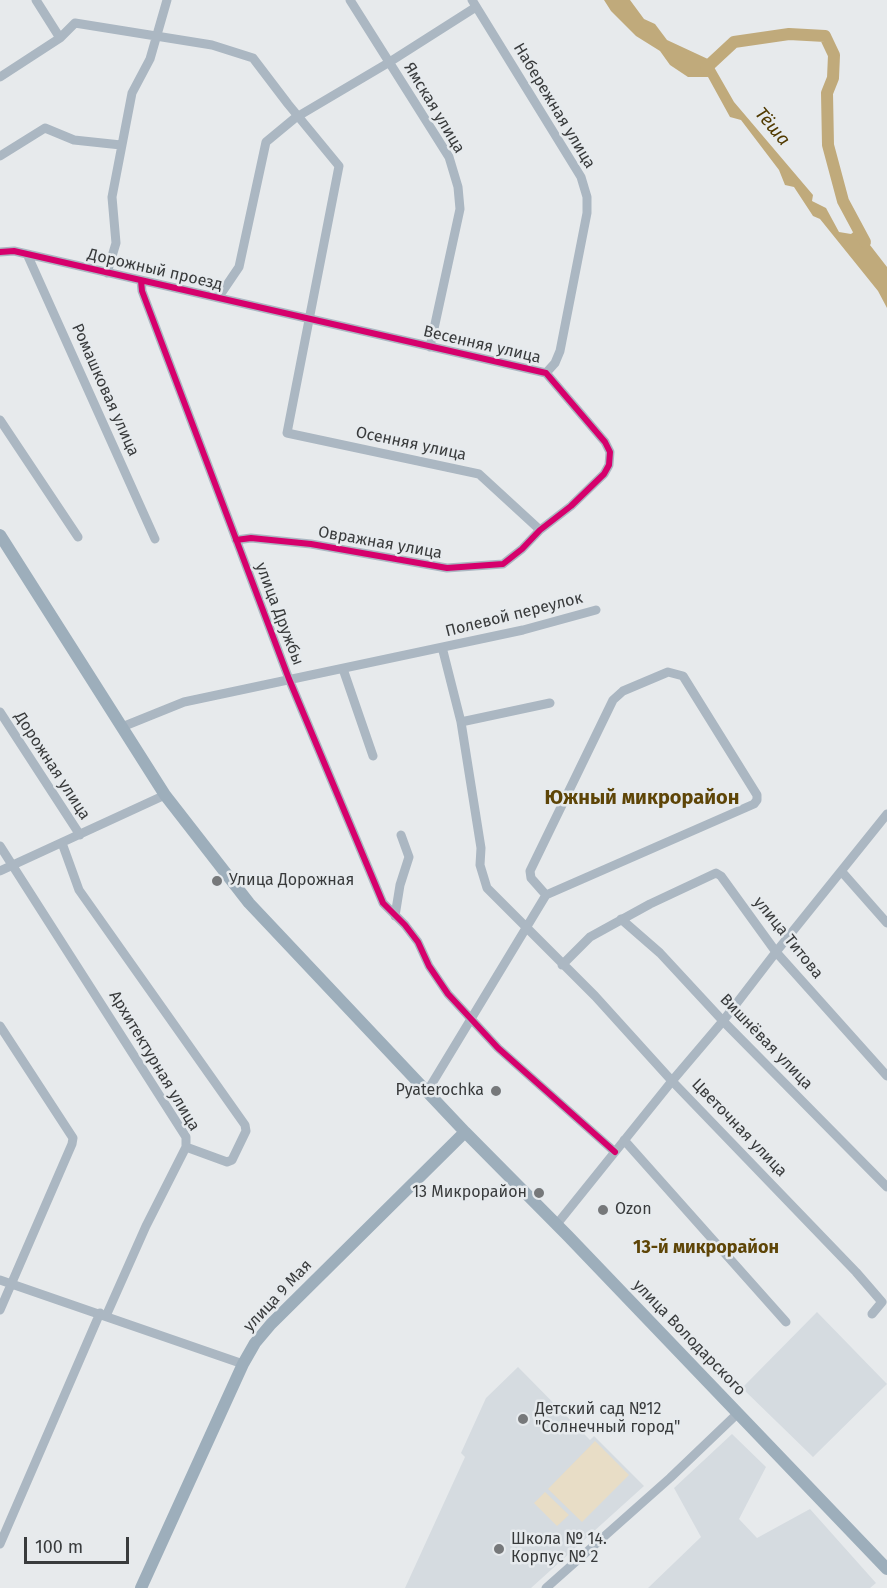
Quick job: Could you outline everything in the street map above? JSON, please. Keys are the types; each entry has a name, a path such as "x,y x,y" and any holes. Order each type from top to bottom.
{"main road":[{"name":"улица Володарского","path":"0,535 165,795 249,903 302,961 428,1090 465,1132 557,1224 887,1569"},
{"name":"улица 9 Мая","path":"141,1588 243,1364 255,1343 271,1324 465,1132"}],"street":[{"path":"36,0 60,38"},
{"path":"107,273 116,243 112,197 132,93 150,59 167,0"},
{"name":"Ямская улица","path":"350,0 448,157 458,188 460,209 430,347"},
{"path":"218,298 239,267 266,142 297,117 388,63 474,3"},
{"name":"Набережная улица","path":"474,3 581,177 587,197 587,213 560,351 555,363 546,373"},
{"path":"0,77 60,38 75,23 212,45 253,58 297,117 338,165 309,318"},
{"path":"0,156 45,128 74,140 121,145"},
{"name":"Дорожный проезд","path":"0,252 14,251 309,318"},
{"name":"Ромашковая улица","path":"27,254 155,539"},
{"name":"улица Дружбы","path":"141,281 142,291 289,679 382,903 418,942 429,966 448,994 498,1048 615,1152"},
{"name":"Весенняя улица","path":"309,318 546,373 605,442 610,452"},
{"name":"Осенняя улица","path":"309,318 289,434 479,474 540,530"},
{"path":"0,420 78,537"},
{"name":"Овражная улица","path":"236,540 250,538 311,544 447,568 503,564 522,549 540,530 571,506 604,474 609,465 610,452"},
{"name":"Полевой переулок","path":"526,927 487,888 480,866 481,848 460,722 442,647 523,630 596,610"},
{"path":"122,727 184,702 442,647"},
{"path":"343,669 373,756"},
{"path":"428,1090 546,895 754,804 757,800 757,795 683,676 668,672 623,691 613,700 530,871 531,878 546,895"},
{"path":"460,722 550,703"},
{"name":"Дорожная улица","path":"0,712 80,835"},
{"path":"0,871 165,795"},
{"path":"557,1224 723,1021 887,814"},
{"path":"395,916 400,885 409,857 401,835"},
{"path":"62,843 79,890 245,1125 246,1131 232,1160 227,1162 186,1147"},
{"name":"Архитектурная улица","path":"0,846 186,1137 186,1147 103,1315 0,1544"},
{"path":"842,872 887,923"},
{"name":"улица Титова","path":"621,919 716,873 721,876 776,952 887,1076"},
{"path":"562,965 590,937 621,919"},
{"name":"Вишнёвая улица","path":"621,919 660,953 723,1021 887,1187"},
{"name":"Цветочная улица","path":"526,927 595,996 672,1081 818,1231 882,1302 872,1314"},
{"path":"0,1026 73,1138 0,1310"},
{"path":"624,1140 786,1322"},
{"path":"0,1280 243,1364"},
{"path":"546,1588 670,1478 738,1413"}],"shaded area":[{"path":"604,0 630,0 644,19 655,24 667,40 710,60 734,102 813,195 812,201 826,208 839,232 851,234 861,226 863,236 887,267 887,308 878,291 820,219 813,216 794,187 785,185 779,170 741,120 730,117 708,77 688,77 670,65 660,51 636,36 611,11"},
{"path":"817,1312 887,1384 813,1457 742,1388"},
{"name":"Школа № 14. Корпус № 2","path":"518,1367 590,1440 594,1436 644,1486 531,1588 405,1588 465,1457 461,1453 486,1398"},
{"path":"732,1434 766,1467 739,1519 757,1538 810,1509 876,1583 870,1588 648,1588 701,1537 674,1488"},
{"path":"595,1441 629,1475 582,1522 548,1489"},
{"path":"545,1492 569,1515 557,1526 534,1503"}],"waterway":[{"path":"706,68 734,42 789,34 825,36 834,55 833,78 827,93 828,145 843,201 865,242"}],"cycle path":[{"path":"0,252 14,251 546,373 605,442 610,452 609,465 604,474 571,506 540,530 522,549 503,564 447,568 311,544 251,538 236,540"},
{"path":"141,281 142,291 289,679 383,903 418,942 429,966 448,994 498,1048 615,1152"}],"place":[{"name":"Улица Дорожная","path":"217,881"},
{"name":"Pyaterochka","path":"496,1091"},
{"name":"13 Микрорайон","path":"539,1193"},
{"name":"Ozon","path":"603,1210"},
{"name":"Детский сад №12 \"Солнечный город\"","path":"523,1419"},
{"name":"Школа № 14. Корпус № 2","path":"499,1549"}],"district":[{"name":"Южный микрорайон","path":"642,798"},
{"name":"13-й микрорайон","path":"706,1248"}],"water label":[{"name":"Тёша","path":"772,127"}]}
